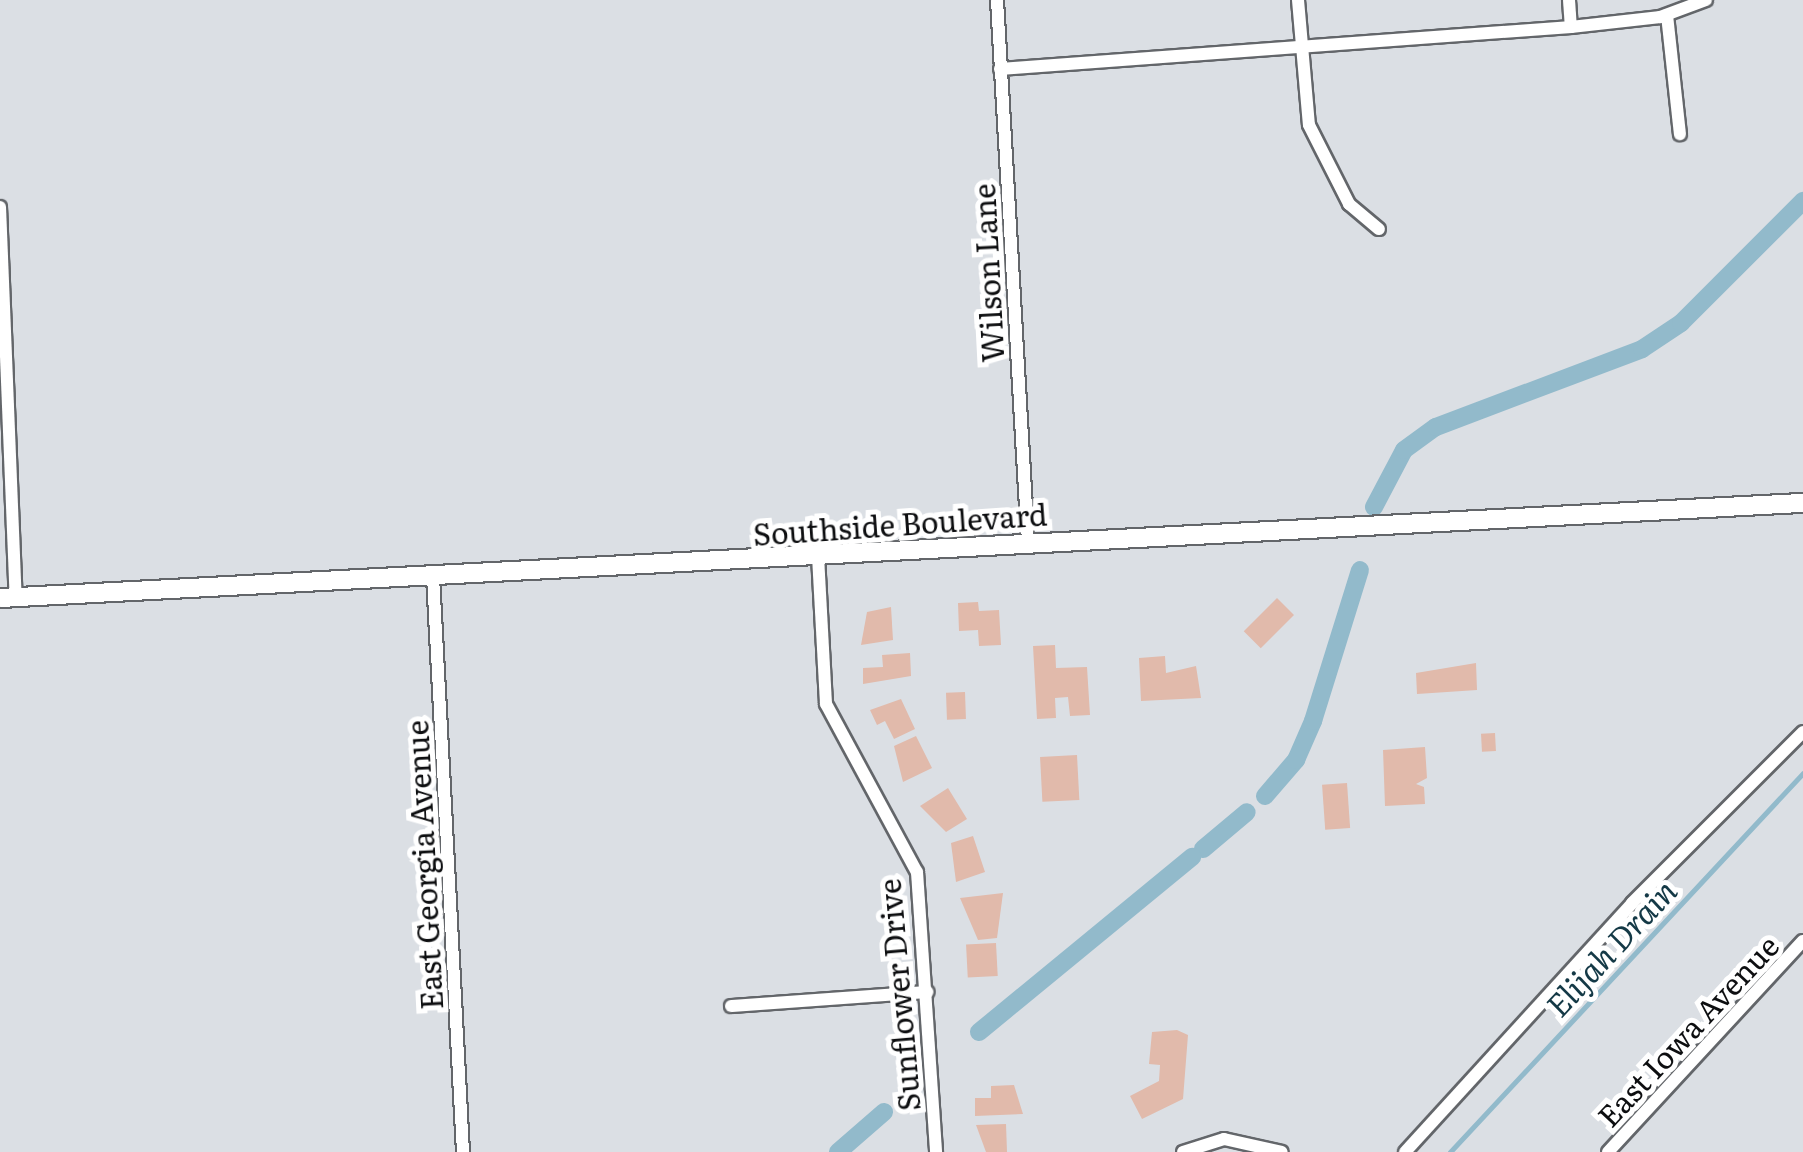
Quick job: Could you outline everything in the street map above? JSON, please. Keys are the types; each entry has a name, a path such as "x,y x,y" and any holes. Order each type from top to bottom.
{"main road":[{"name":"Southside Boulevard","path":"8,598 1803,503"}],"street":[{"name":"Wilson Lane","path":"997,0 1028,542"},
{"path":"1298,0 1308,125 1348,204 1379,229"},
{"path":"1570,0 1571,27"},
{"path":"1000,68 1300,42 1571,27 1667,15 1706,0"},
{"path":"1667,15 1680,134"},
{"path":"0,207 8,598"},
{"name":"Sunflower Drive","path":"818,556 826,704 916,872 928,992 936,1152"},
{"name":"East Georgia Avenue","path":"434,576 463,1152"},
{"path":"1405,1152 1632,903 1803,732"},
{"name":"East Iowa Avenue","path":"1608,1152 1803,941"},
{"path":"731,1006 928,992"},
{"path":"1183,1152 1224,1138 1282,1152"}],"building":[{"path":"1277,598 1294,615 1261,648 1244,631"},
{"path":"978,602 979,611 999,610 1001,645 979,646 978,630 959,631 958,603"},
{"path":"891,607 893,640 861,645 867,612"},
{"path":"1055,645 1056,668 1087,667 1090,715 1070,716 1068,697 1055,698 1056,718 1037,719 1033,646"},
{"path":"910,653 911,676 863,684 863,668 883,667 882,655"},
{"path":"1165,656 1166,673 1196,666 1201,698 1141,701 1139,658"},
{"path":"1476,663 1477,690 1417,694 1416,673"},
{"path":"965,692 966,719 947,720 946,693"},
{"path":"901,699 915,729 894,739 885,721 877,725 870,710"},
{"path":"1495,733 1496,751 1482,752 1481,734"},
{"path":"916,736 932,768 903,782 894,746"},
{"path":"1425,747 1427,778 1416,784 1424,787 1425,804 1385,806 1383,750"},
{"path":"1077,755 1079,800 1042,802 1040,757"},
{"path":"1347,783 1350,828 1325,830 1322,785"},
{"path":"948,788 967,819 946,832 920,806"},
{"path":"973,836 985,872 956,882 951,843"},
{"path":"1003,893 997,938 978,940 960,898"},
{"path":"996,943 998,976 968,978 966,945"},
{"path":"1177,1030 1188,1035 1183,1099 1142,1119 1130,1096 1159,1081 1160,1065 1149,1064 1152,1032"},
{"path":"1014,1085 1023,1114 975,1116 975,1098 991,1098 991,1086"},
{"path":"1006,1124 1007,1152 986,1152 976,1125"}],"waterway":[{"path":"1374,507 1404,450 1436,427 1642,349 1681,323 1803,201"},
{"path":"1265,796 1296,760 1313,721 1360,570"},
{"name":"Elijah Drain","path":"1450,1152 1803,773"},
{"path":"1203,849 1247,812"},
{"path":"979,1032 1192,857"},
{"path":"838,1152 884,1112"}]}
